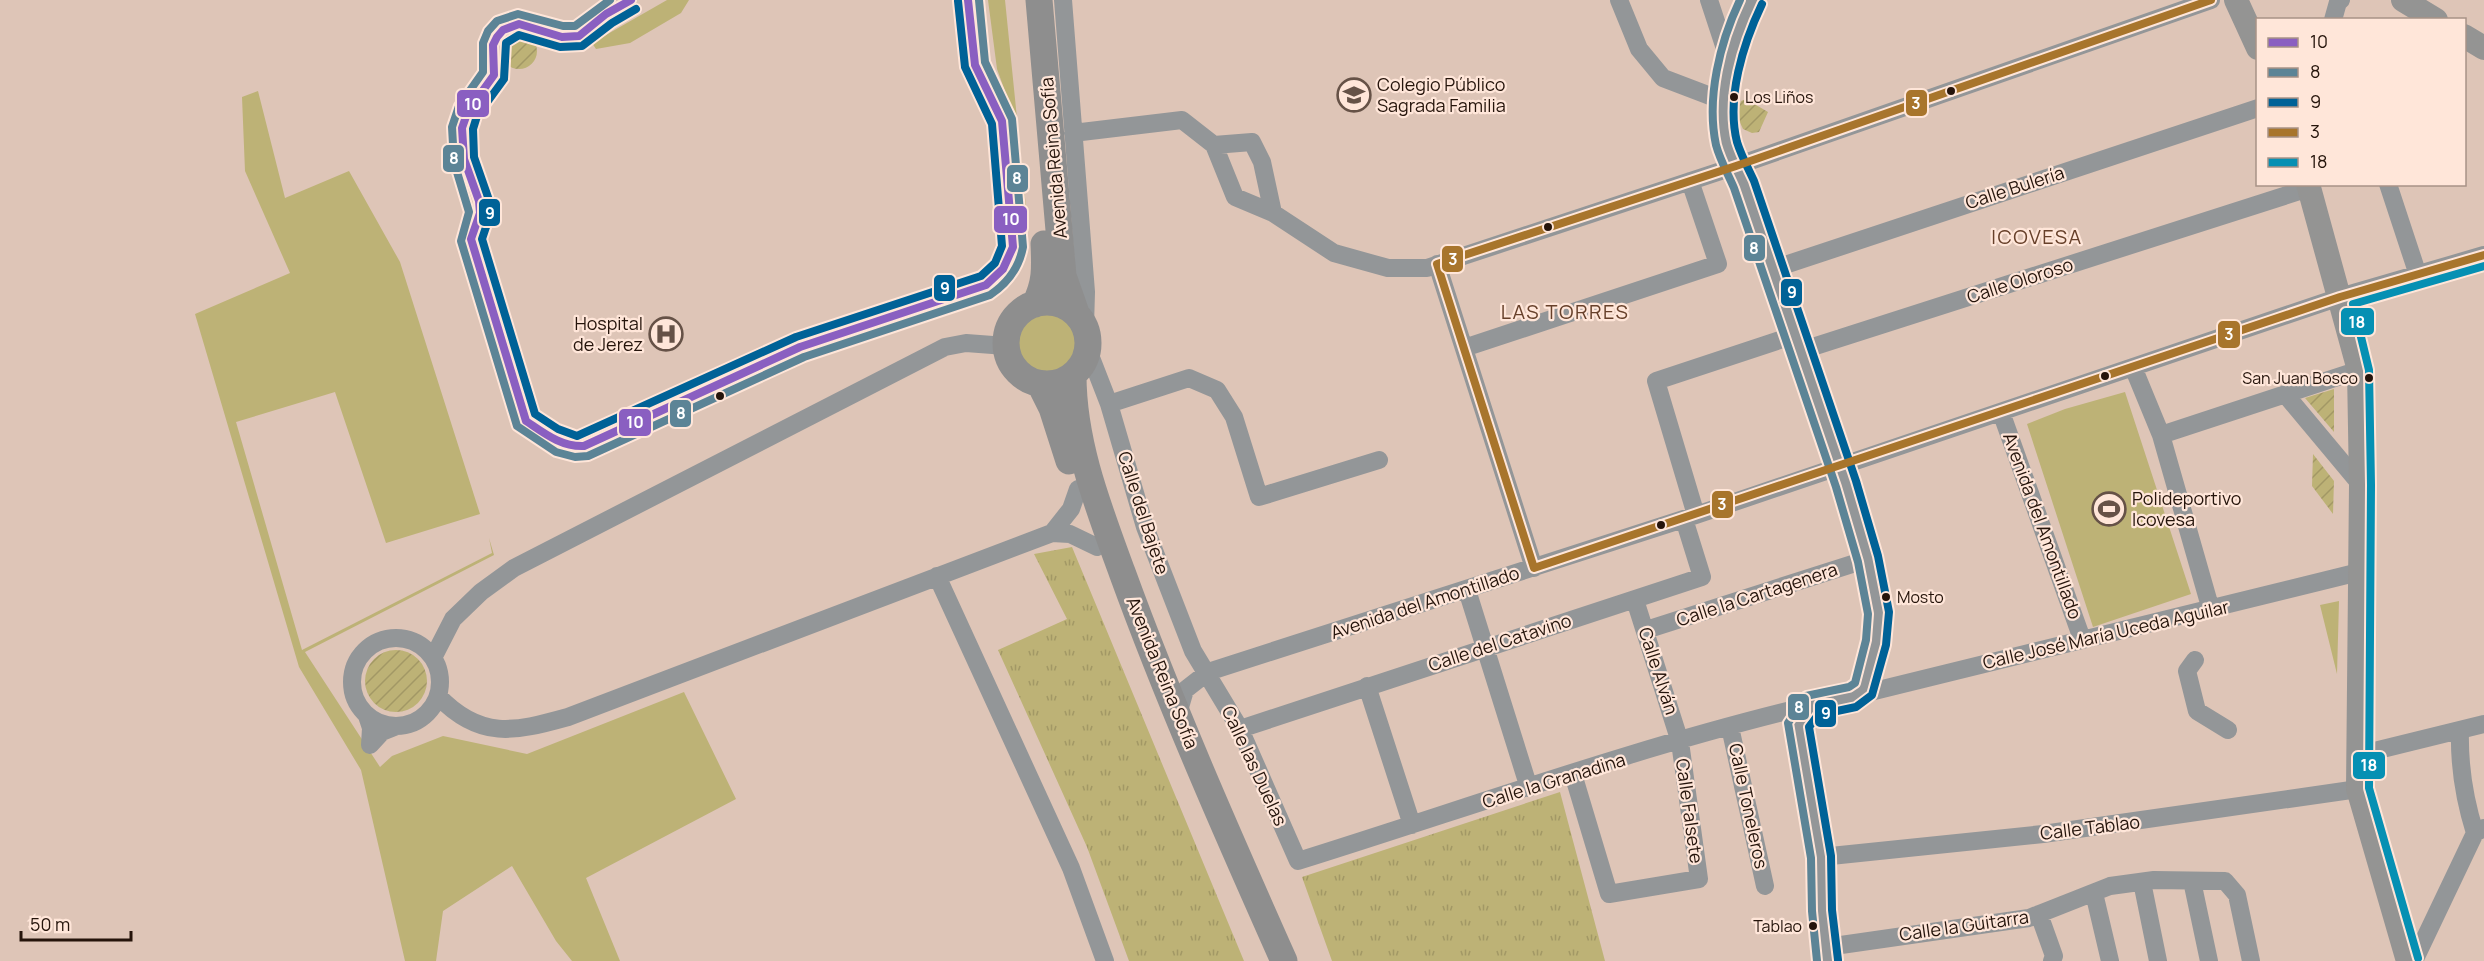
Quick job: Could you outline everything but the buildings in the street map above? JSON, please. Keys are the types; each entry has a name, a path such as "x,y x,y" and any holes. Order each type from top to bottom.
{"main road":[{"name":"Avenida Reina Sofía","path":"1022,0 1046,273 1043,288 1035,304"},
{"name":"Avenida Reina Sofía","path":"1039,0 1064,276 1083,330"},
{"path":"2236,0 2256,44"},
{"path":"2403,0 2433,18"},
{"path":"2466,37 2484,48"},
{"path":"2309,186 2359,370 2361,485 2358,789 2408,961"},
{"path":"1057,303 1083,330 1085,360 1073,375 1052,384 1040,384 1020,375 1013,366 1006,346 1007,332 1013,320 1023,310 1035,304 1057,303"},
{"name":"Avenida Reina Sofía","path":"1073,375 1073,401 1077,430 1097,501 1142,626 1284,961"},
{"name":"Avenida Reina Sofía","path":"1040,384 1052,408 1113,595 1265,961"}],"street":[{"name":"Calle del Bajete","path":"1063,0 1086,292 1083,330 1109,404 1145,527 1193,651 1208,672"},
{"path":"1619,0 1639,49 1663,78 1726,102"},
{"path":"1709,0 1731,66"},
{"path":"1752,0 1738,28 1726,102 1726,140 1773,269 1868,559 1879,613 1876,642 1864,689 1853,697"},
{"path":"1073,134 1182,120 1214,145 1235,197 1273,213 1334,253 1389,268 1427,268 1736,166 2179,4 2211,0"},
{"path":"2333,18 2337,2 2341,0"},
{"name":"Calle Bulería","path":"1773,269 2256,109"},
{"path":"1214,145 1252,142 1262,162 1273,213"},
{"path":"1464,348 1718,264 1690,181"},
{"name":"Calle Oloroso","path":"1690,517 1656,381 1797,343 2309,186"},
{"path":"2389,186 2418,275"},
{"name":"Avenida del Amontillado","path":"1178,714 1185,690 1208,672 1690,517 2340,297 2484,255"},
{"path":"1437,264 1534,568"},
{"path":"433,657 453,619 481,592 514,568 945,347 966,343 1006,346"},
{"path":"2133,367 2161,435 2211,610"},
{"path":"2161,435 2359,370"},
{"path":"1109,404 1189,378 1216,390 1233,417 1259,497 1379,460"},
{"path":"2285,394 2361,485"},
{"name":"Avenida del Amontillado","path":"2001,412 2082,639"},
{"path":"1052,533 1071,509 1078,489"},
{"name":"Calle del Catavino","path":"1240,729 1702,577 1690,517"},
{"path":"438,696 455,714 479,726 521,730 568,717 1052,533 1070,534 1097,547"},
{"name":"Calle la Cartagenera","path":"1646,630 1868,559"},
{"name":"Calle José María Uceda Aguilar","path":"1812,705 2211,610 2359,572"},
{"path":"938,576 1071,868 1105,961"},
{"path":"1467,590 1529,788"},
{"name":"Calle Alván","path":"1635,600 1680,742"},
{"path":"394,638 409,639 423,646 433,657 440,683 438,696 423,717 397,726 376,722 357,705 352,690 352,675 357,661 366,649 379,641 394,638"},
{"path":"2195,660 2187,671 2197,711 2228,730"},
{"name":"Calle las Duelas","path":"1208,672 1240,729 1298,861"},
{"path":"1367,687 1412,825"},
{"path":"1812,705 1803,713 1798,724 1821,857 1822,911 1828,954"},
{"name":"Calle la Granadina","path":"1298,861 1573,774 1812,705"},
{"path":"2358,755 2484,724"},
{"name":"Calle Toneleros","path":"1730,727 1765,886"},
{"path":"2414,961 2479,830 2464,798 2459,758 2460,730"},
{"name":"Calle Falsete","path":"1573,774 1609,894 1699,879 1680,742"},
{"name":"Calle Tablao","path":"1821,857 2043,834 2358,789"},
{"path":"2192,880 2209,961"},
{"name":"Calle la Guitarra","path":"1828,954 2029,918 2110,886 2192,880 2225,881 2237,895 2251,961"},
{"path":"2142,882 2158,961"},
{"path":"2094,893 2110,961"},
{"path":"2039,914 2054,956 2052,961"}],"green space":[{"path":"667,0 689,0 681,13 630,43 596,49 592,43"},
{"path":"988,0 1005,0 1027,217 1023,216 1010,105 997,69"},
{"path":"519,33 532,38 537,51 532,64 519,69 506,64 501,51 506,38"},
{"path":"258,91 285,198 349,171 400,262 480,514 386,543 335,392 236,422 302,650 492,553 489,538 494,555 305,652 380,767 392,756 443,736 527,754 684,692 736,799 586,878 620,961 572,961 556,941 512,866 443,911 436,961 405,961 361,770 299,667 195,314 290,273 245,171 242,97"},
{"path":"1746,99 1768,112 1759,132 1752,133 1743,129 1741,125 1739,109 1741,101"},
{"path":"1040,312 1052,312 1068,321 1075,331 1077,343 1075,355 1068,365 1052,374 1040,374 1029,369 1020,360 1015,349 1015,337 1020,326 1029,317"},
{"path":"2334,389 2334,432 2305,398"},
{"name":"Polideportivo Icovesa","path":"2125,392 2191,594 2093,627 2027,424 2065,409"},
{"path":"2313,454 2334,481 2333,514 2312,486"},
{"path":"1072,547 1244,961 1129,961 1087,847 998,650 1067,619 1034,554"},
{"path":"2339,601 2337,674 2320,605"},
{"path":"396,650 418,659 427,681 418,703 396,712 374,703 365,681 374,659"},
{"path":"1560,792 1605,961 1332,961 1302,877"}],"transit line":[{"name":"8","path":"610,0 575,26 563,26 518,14 497,21 488,31 483,43 483,72 459,106 452,127 454,162 469,212 461,241 517,426 556,452 575,457 588,456 804,357 990,295 1007,280 1019,262 1023,247 1012,119 985,62 979,0"},
{"name":"10","path":"631,0 606,14 579,36 562,37 519,24 503,30 493,45 494,75 468,111 462,128 464,159 479,201 480,213 471,239 526,421 553,438 576,446 584,446 800,347 986,285 1003,269 1013,247 1002,121 975,65 968,0"},
{"name":"8","path":"1740,0 1726,34 1717,71 1713,108 1716,145 1734,188 1836,487 1858,562 1868,614 1866,640 1855,683 1849,687 1806,696 1788,723 1811,858 1812,911 1817,961"},
{"name":"3","path":"2211,0 1736,166 1437,264 1534,568 2340,297 2484,255"},
{"name":"9","path":"636,9 612,23 582,46 560,47 519,35 506,43 504,79 477,116 473,129 474,157 489,200 490,215 482,239 535,414 558,429 577,436 796,337 981,276 995,263 1002,246 992,124 965,67 958,1"},
{"name":"9","path":"1762,4 1738,72 1734,107 1737,142 1754,181 1856,481 1878,556 1889,612 1886,645 1872,695 1856,707 1818,715 1809,727 1831,856 1832,910 1838,960"},
{"name":"18","path":"2418,958 2369,788 2371,485 2369,370 2353,304 2484,266"}],"place":[{"name":"Colegio Público Sagrada Familia","path":"1354,95"},
{"name":"Los Liños","path":"1734,97"},
{"name":"Hospital de Jerez","path":"666,334"},
{"name":"San Juan Bosco","path":"2369,378"},
{"name":"Polideportivo Icovesa","path":"2109,509"},
{"name":"Mosto","path":"1886,597"},
{"name":"Tablao","path":"1813,926"}],"district":[{"name":"ICOVESA","path":"2037,237"},
{"name":"LAS TORRES","path":"1565,312"}]}
